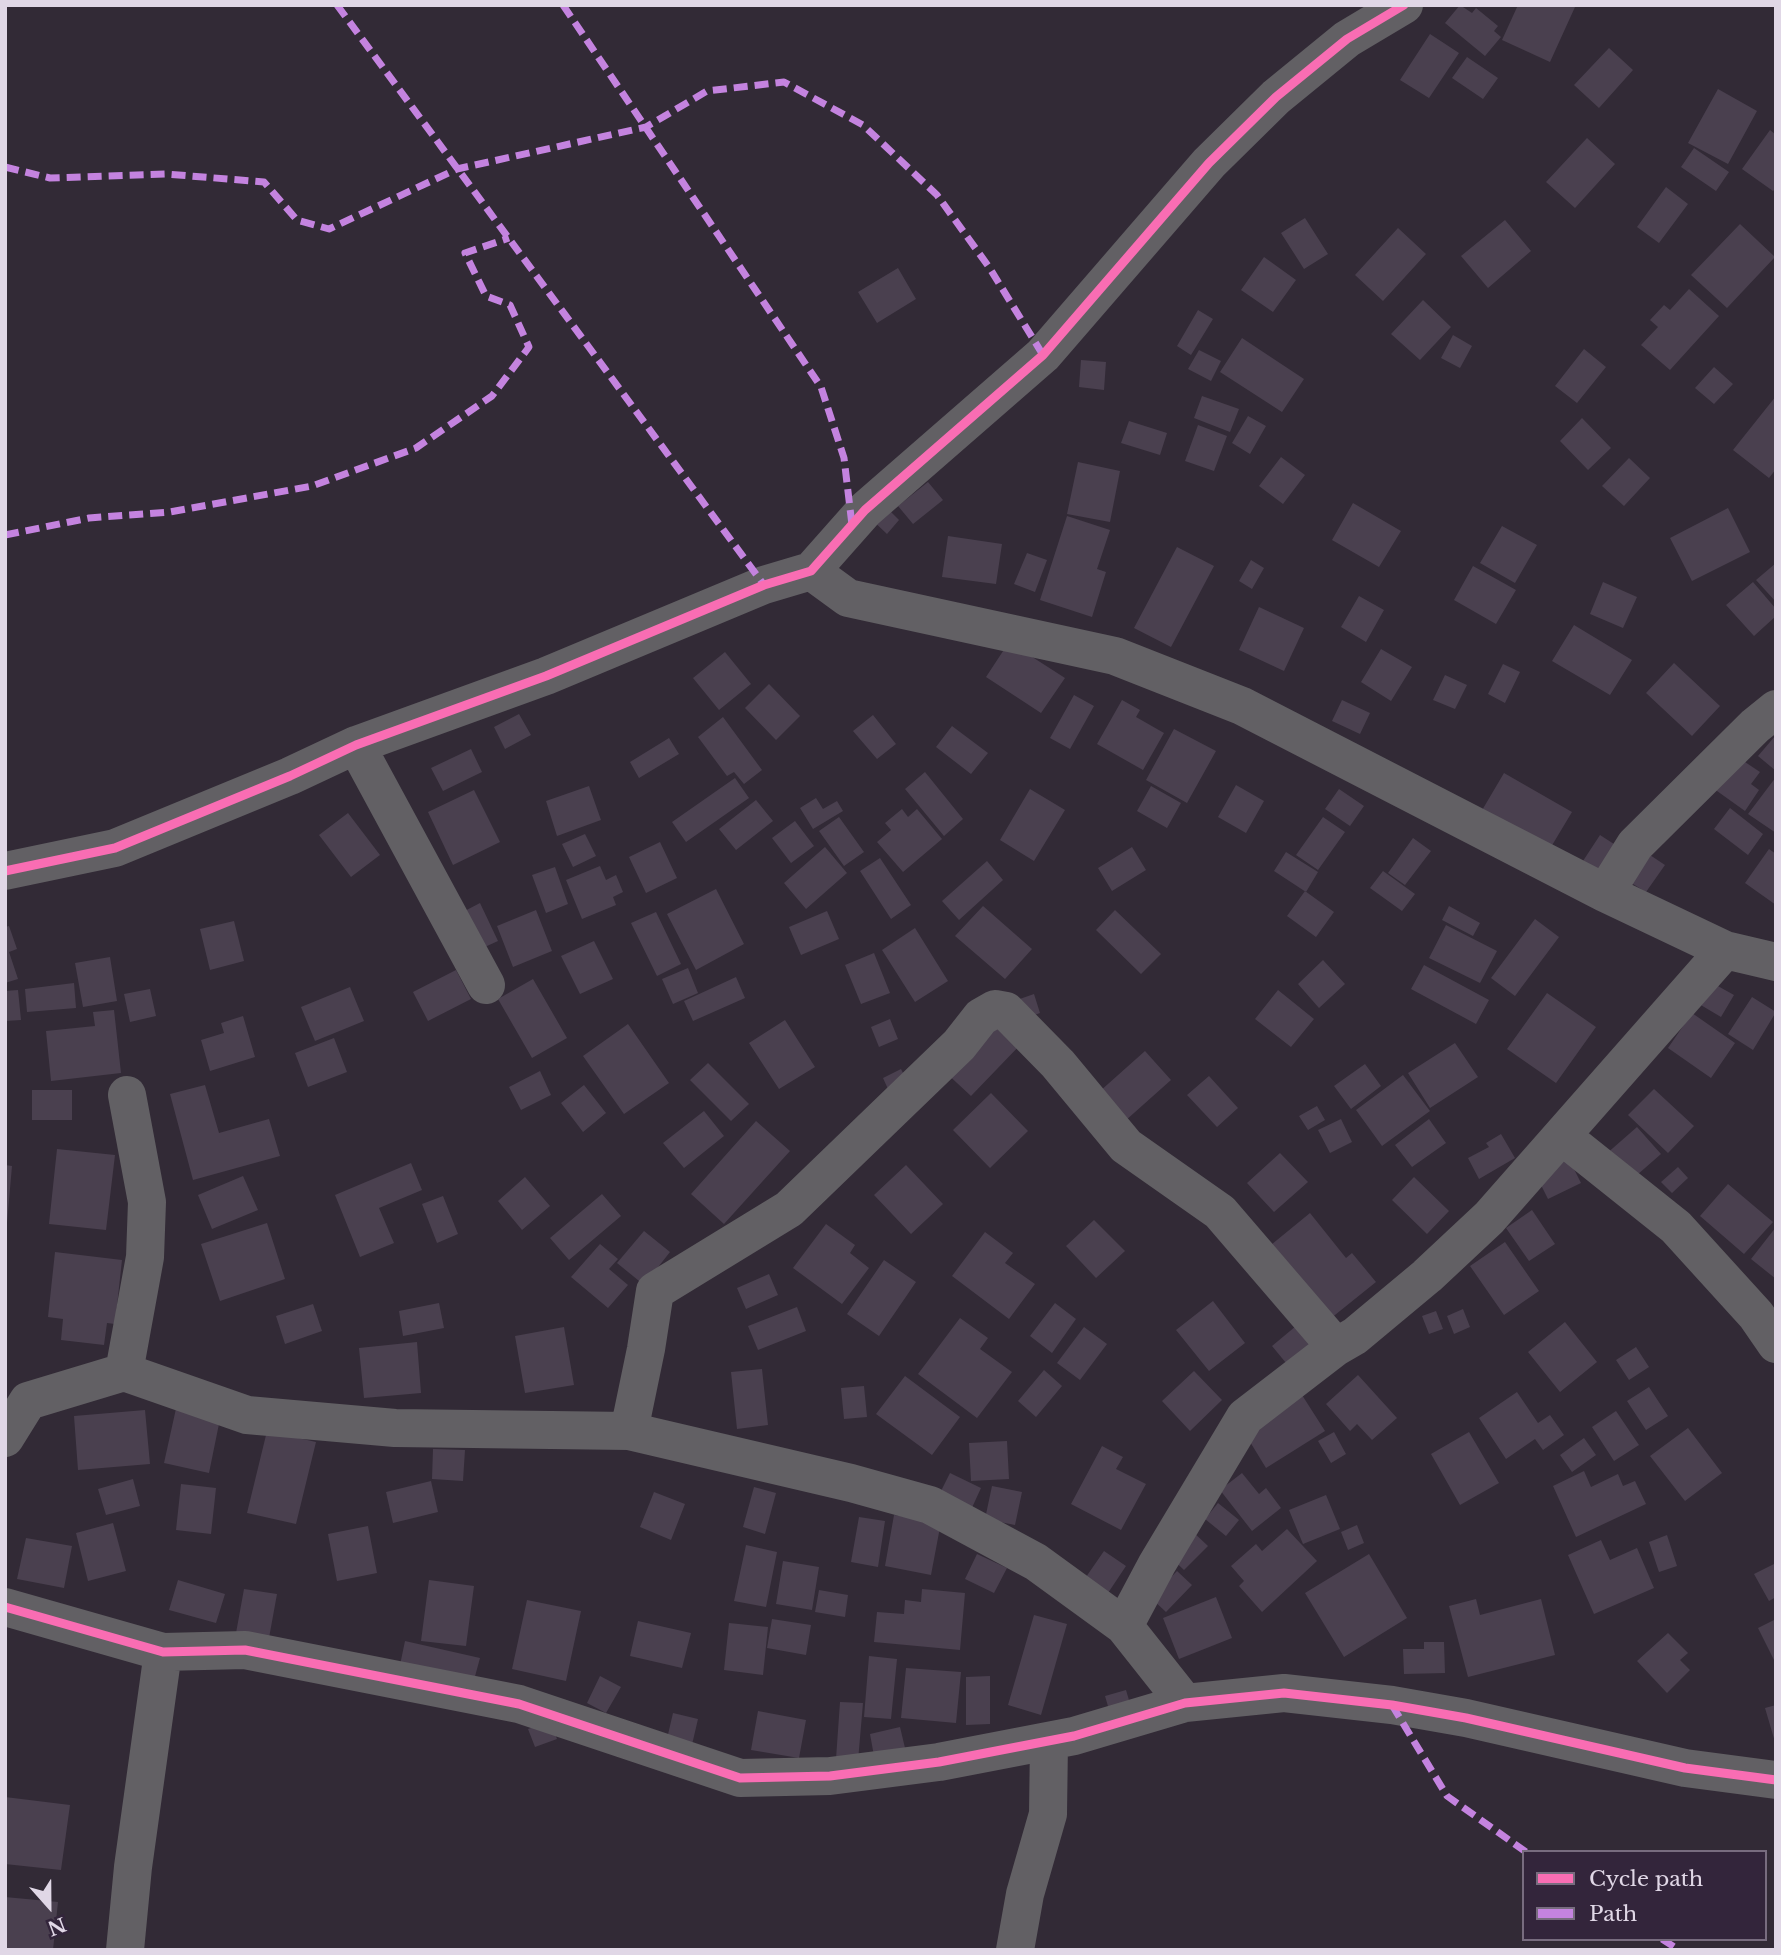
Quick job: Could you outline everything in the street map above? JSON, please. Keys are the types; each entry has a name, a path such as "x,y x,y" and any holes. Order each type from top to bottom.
{"street":[{"path":"5,871 115,848 356,746 546,676 764,585 811,571 865,510 1043,355 1209,163 1276,96 1347,39 1404,5"},
{"path":"811,571 848,598 1115,656 1242,706 1605,893 1725,950 1776,962"},
{"path":"1605,893 1635,845 1707,771 1776,709"},
{"path":"356,746 486,985"},
{"path":"1124,1626 1157,1564 1245,1417 1336,1347 1355,1336 1427,1276 1489,1218 1725,950"},
{"path":"629,1431 655,1291 789,1209 959,1045 981,1017 995,1009 1006,1011 1058,1064 1126,1146 1220,1212 1336,1347"},
{"path":"124,1372 145,1257 147,1202 127,1095"},
{"path":"1562,1136 1676,1227 1756,1315 1776,1344"},
{"path":"5,1438 29,1401 124,1372 247,1415 395,1428 629,1431 852,1483 930,1505 1036,1562 1124,1626 1185,1703"},
{"path":"5,1607 163,1652 245,1650 519,1704 740,1778 830,1776 939,1762 1049,1742 1185,1703 1284,1693 1392,1705 1466,1718 1685,1768 1776,1780"},
{"path":"125,1950 133,1867 163,1652"},
{"path":"1016,1950 1025,1894 1048,1814 1049,1742"}],"building":[{"path":"1460,5 1472,13 1476,8 1498,26 1494,31 1501,37 1485,56 1445,23"},
{"path":"1518,5 1575,7 1550,62 1502,40"},
{"path":"1430,34 1459,53 1429,98 1400,80"},
{"path":"1609,48 1633,70 1599,108 1574,85"},
{"path":"1467,57 1498,78 1483,99 1452,78"},
{"path":"1718,89 1757,111 1728,164 1688,143"},
{"path":"1770,130 1776,135 1776,188 1773,191 1742,169"},
{"path":"1587,138 1615,164 1575,208 1546,182"},
{"path":"1694,148 1729,172 1716,191 1681,167"},
{"path":"1666,187 1688,204 1659,243 1637,227"},
{"path":"1305,218 1328,254 1304,269 1281,233"},
{"path":"1505,220 1531,251 1488,288 1461,256"},
{"path":"1740,224 1775,257 1727,308 1691,275"},
{"path":"1398,228 1426,254 1383,301 1355,275"},
{"path":"1264,257 1296,280 1273,312 1241,290"},
{"path":"898,268 916,299 877,323 858,292"},
{"path":"1689,289 1719,316 1670,370 1641,345 1658,327 1650,320 1664,305 1670,310"},
{"path":"1423,300 1451,327 1420,360 1391,334"},
{"path":"1198,310 1213,319 1191,355 1177,346"},
{"path":"1453,335 1472,346 1460,368 1441,358"},
{"path":"1242,338 1304,379 1282,412 1220,372"},
{"path":"1584,349 1606,367 1577,403 1555,386"},
{"path":"1199,350 1221,361 1211,381 1188,369"},
{"path":"1081,360 1106,362 1104,390 1079,387"},
{"path":"1714,367 1733,384 1714,404 1695,388"},
{"path":"1202,396 1239,409 1230,432 1194,418"},
{"path":"1776,396 1776,469 1769,478 1733,450"},
{"path":"1248,416 1266,426 1250,454 1232,443"},
{"path":"1582,418 1611,448 1588,470 1560,441"},
{"path":"1129,421 1167,433 1160,455 1121,443"},
{"path":"1198,425 1227,436 1214,471 1185,461"},
{"path":"1281,457 1305,475 1283,504 1259,486"},
{"path":"1629,458 1650,478 1624,506 1602,486"},
{"path":"1078,462 1120,471 1110,522 1067,514"},
{"path":"928,482 943,500 913,524 898,506"},
{"path":"881,502 899,520 887,534 868,516"},
{"path":"1353,503 1401,531 1379,567 1332,540"},
{"path":"1728,508 1750,552 1692,581 1670,538"},
{"path":"1067,516 1110,530 1097,569 1106,572 1092,617 1040,600"},
{"path":"1502,526 1537,545 1515,583 1480,563"},
{"path":"948,536 1002,544 996,584 942,577"},
{"path":"1177,547 1214,566 1171,647 1134,628"},
{"path":"1027,553 1047,560 1035,592 1014,584"},
{"path":"1251,560 1264,568 1252,589 1239,581"},
{"path":"1776,563 1776,602 1756,580"},
{"path":"1473,566 1516,590 1496,624 1454,600"},
{"path":"1603,582 1637,597 1623,628 1590,614"},
{"path":"1753,582 1776,609 1776,616 1754,636 1726,605"},
{"path":"1359,596 1384,610 1366,642 1341,627"},
{"path":"1259,607 1304,628 1284,671 1239,650"},
{"path":"1574,625 1632,660 1610,695 1552,661"},
{"path":"1009,642 1065,678 1041,713 986,677"},
{"path":"1381,649 1412,667 1391,701 1361,682"},
{"path":"725,652 751,684 719,710 693,678"},
{"path":"1674,663 1720,706 1692,736 1646,693"},
{"path":"1503,664 1520,672 1505,703 1488,694"},
{"path":"1445,675 1467,685 1455,709 1433,700"},
{"path":"769,684 800,716 776,740 745,708"},
{"path":"1074,695 1094,706 1070,749 1050,738"},
{"path":"1122,700 1140,710 1136,717 1164,733 1143,770 1097,744"},
{"path":"1342,700 1370,713 1360,734 1332,721"},
{"path":"519,714 531,735 505,749 494,727"},
{"path":"873,715 896,744 877,759 853,731"},
{"path":"723,717 762,770 744,784 734,772 727,776 698,737"},
{"path":"952,726 988,753 971,774 936,747"},
{"path":"1174,729 1216,751 1187,803 1146,780"},
{"path":"1776,735 1776,771 1758,756"},
{"path":"669,738 679,754 639,778 630,762"},
{"path":"471,749 482,772 443,791 431,768"},
{"path":"1733,754 1760,772 1751,784 1759,790 1745,811 1710,786"},
{"path":"925,772 963,819 944,836 905,789"},
{"path":"1504,773 1572,812 1545,857 1481,812"},
{"path":"1776,777 1776,833 1748,814"},
{"path":"735,778 749,798 686,842 672,822"},
{"path":"1236,785 1264,801 1246,833 1218,817"},
{"path":"589,786 601,820 557,836 546,801"},
{"path":"1151,786 1181,803 1167,828 1137,811"},
{"path":"1030,789 1065,810 1034,861 1000,840"},
{"path":"1339,789 1364,806 1350,826 1325,809"},
{"path":"474,790 500,842 453,865 428,812"},
{"path":"816,798 823,809 837,801 843,811 813,829 800,808"},
{"path":"756,800 773,821 736,850 719,829"},
{"path":"1730,808 1763,834 1748,855 1714,829"},
{"path":"902,809 908,817 917,809 942,839 903,872 877,842 891,830 885,823"},
{"path":"348,813 380,855 351,877 319,835"},
{"path":"839,817 864,852 844,866 819,831"},
{"path":"1323,817 1345,832 1318,870 1296,855"},
{"path":"795,821 814,846 791,863 772,838"},
{"path":"585,834 596,856 573,867 562,844"},
{"path":"1600,835 1617,846 1597,875 1581,864"},
{"path":"1413,838 1431,851 1405,885 1388,873"},
{"path":"660,842 677,878 646,893 629,857"},
{"path":"825,847 847,873 806,909 784,883"},
{"path":"1132,847 1146,870 1112,891 1098,868"},
{"path":"1769,849 1776,854 1776,905 1745,883"},
{"path":"1286,852 1318,872 1306,892 1274,871"},
{"path":"1647,853 1665,865 1646,892 1628,881"},
{"path":"880,858 911,905 891,919 860,871"},
{"path":"987,861 1003,880 959,920 942,901"},
{"path":"600,866 606,880 616,875 623,892 613,897 616,905 582,919 566,880"},
{"path":"555,867 568,904 546,913 532,875"},
{"path":"1383,871 1415,894 1402,911 1370,888"},
{"path":"716,889 744,944 696,970 667,914"},
{"path":"1305,891 1334,912 1316,937 1287,916"},
{"path":"480,903 498,941 476,951 459,914"},
{"path":"983,906 1032,949 1005,979 955,936"},
{"path":"1449,906 1480,923 1473,936 1442,920"},
{"path":"536,910 552,951 513,967 497,926"},
{"path":"1115,910 1161,954 1141,974 1096,930"},
{"path":"827,911 839,939 801,955 789,927"},
{"path":"656,912 681,964 657,976 631,923"},
{"path":"1535,919 1559,937 1515,996 1491,978"},
{"path":"234,921 244,961 210,970 200,929"},
{"path":"1446,925 1497,951 1480,983 1429,958"},
{"path":"9,926 17,949 9,952 18,979 5,983 5,927"},
{"path":"915,928 948,981 915,1002 882,950"},
{"path":"594,941 613,979 580,994 561,956"},
{"path":"874,953 890,993 861,1004 845,965"},
{"path":"110,957 117,1001 83,1007 75,963"},
{"path":"1323,960 1345,984 1319,1008 1298,984"},
{"path":"1424,965 1489,1000 1476,1024 1411,989"},
{"path":"688,968 698,993 673,1004 662,979"},
{"path":"456,970 471,999 428,1021 413,992"},
{"path":"736,977 745,998 693,1021 684,1001"},
{"path":"533,979 567,1038 532,1058 498,999"},
{"path":"1707,980 1734,995 1721,1017 1694,1001"},
{"path":"74,983 76,1008 27,1012 25,989"},
{"path":"350,987 364,1021 315,1041 301,1007"},
{"path":"150,989 156,1016 130,1022 124,994"},
{"path":"18,990 21,1020 5,1021 5,991"},
{"path":"1278,990 1314,1019 1291,1047 1255,1019"},
{"path":"1547,993 1596,1027 1556,1083 1507,1049"},
{"path":"1034,994 1040,1013 1021,1020 1014,1001"},
{"path":"1752,997 1776,1012 1753,1050 1728,1034"},
{"path":"114,1010 121,1073 51,1081 46,1031 95,1026 93,1012"},
{"path":"1692,1013 1735,1043 1711,1078 1668,1048"},
{"path":"243,1016 255,1057 210,1071 201,1040 224,1033 221,1023"},
{"path":"995,1017 1022,1043 971,1096 943,1070"},
{"path":"890,1019 898,1039 879,1047 871,1027"},
{"path":"785,1020 815,1067 779,1089 749,1043"},
{"path":"628,1024 669,1083 624,1114 583,1056"},
{"path":"334,1038 347,1072 308,1087 295,1053"},
{"path":"1455,1043 1478,1077 1430,1108 1408,1073"},
{"path":"1145,1051 1171,1080 1125,1121 1099,1092"},
{"path":"708,1063 749,1104 731,1121 690,1080"},
{"path":"1365,1064 1381,1086 1351,1109 1334,1086"},
{"path":"901,1069 911,1089 892,1098 883,1078"},
{"path":"540,1071 551,1095 521,1110 509,1087"},
{"path":"1403,1075 1430,1111 1382,1146 1356,1110"},
{"path":"1209,1076 1238,1108 1217,1127 1187,1095"},
{"path":"205,1085 219,1133 269,1119 280,1156 193,1180 170,1094"},
{"path":"584,1085 606,1113 583,1132 561,1103"},
{"path":"1654,1089 1694,1126 1668,1153 1628,1115"},
{"path":"32,1090 72,1090 72,1120 32,1120"},
{"path":"991,1093 1028,1131 990,1168 953,1130"},
{"path":"1317,1106 1325,1120 1308,1130 1299,1116"},
{"path":"704,1111 724,1136 684,1168 663,1143"},
{"path":"1341,1119 1352,1142 1330,1153 1318,1130"},
{"path":"1429,1119 1446,1143 1412,1167 1395,1145"},
{"path":"756,1121 790,1151 724,1224 691,1194"},
{"path":"1637,1127 1661,1154 1629,1182 1605,1155"},
{"path":"1501,1134 1515,1158 1479,1179 1468,1158 1489,1147 1486,1143"},
{"path":"57,1149 115,1155 106,1230 49,1224"},
{"path":"1280,1153 1308,1182 1274,1212 1247,1183"},
{"path":"1568,1157 1581,1183 1548,1199 1535,1173"},
{"path":"411,1163 422,1190 379,1208 394,1243 360,1257 335,1195"},
{"path":"5,1165 12,1166 7,1223 5,1223"},
{"path":"906,1165 943,1204 911,1234 874,1195"},
{"path":"1678,1167 1688,1178 1672,1193 1661,1182"},
{"path":"243,1176 258,1210 212,1229 198,1195"},
{"path":"525,1177 550,1206 522,1230 498,1201"},
{"path":"1414,1177 1449,1211 1427,1234 1392,1200"},
{"path":"1728,1184 1773,1222 1744,1254 1700,1216"},
{"path":"602,1194 621,1216 569,1260 550,1238"},
{"path":"443,1196 458,1234 437,1243 422,1204"},
{"path":"1532,1210 1555,1244 1529,1261 1506,1228"},
{"path":"1310,1213 1346,1258 1352,1253 1376,1282 1325,1323 1266,1249"},
{"path":"1094,1220 1125,1251 1096,1278 1066,1246"},
{"path":"267,1223 285,1279 220,1301 201,1244"},
{"path":"826,1224 855,1245 850,1253 869,1268 842,1304 793,1268"},
{"path":"1776,1227 1776,1279 1751,1259"},
{"path":"644,1231 670,1252 644,1285 617,1263"},
{"path":"985,1232 1013,1253 1005,1263 1035,1284 1009,1319 952,1276"},
{"path":"1505,1242 1539,1291 1504,1315 1470,1266"},
{"path":"600,1244 618,1259 609,1269 628,1285 608,1308 571,1277"},
{"path":"55,1252 122,1260 115,1324 107,1323 104,1345 61,1340 63,1319 48,1317"},
{"path":"884,1260 916,1282 879,1336 847,1314"},
{"path":"769,1274 778,1295 746,1309 737,1288"},
{"path":"1213,1301 1245,1343 1209,1371 1176,1330"},
{"path":"439,1303 444,1328 403,1336 399,1311"},
{"path":"1055,1303 1076,1319 1052,1353 1030,1336"},
{"path":"313,1304 322,1331 285,1344 276,1316"},
{"path":"797,1307 806,1331 758,1350 748,1326"},
{"path":"1463,1309 1470,1327 1454,1334 1447,1316"},
{"path":"1436,1311 1443,1329 1429,1334 1422,1316"},
{"path":"960,1318 988,1338 980,1349 1012,1372 977,1418 918,1374"},
{"path":"1565,1322 1597,1362 1560,1392 1528,1352"},
{"path":"1296,1326 1315,1349 1291,1369 1272,1346"},
{"path":"564,1327 574,1385 525,1393 515,1336"},
{"path":"1084,1327 1107,1344 1080,1380 1057,1363"},
{"path":"417,1342 421,1393 364,1398 359,1348"},
{"path":"1636,1347 1649,1367 1629,1380 1616,1360"},
{"path":"762,1369 768,1425 737,1429 731,1372"},
{"path":"1044,1370 1062,1386 1036,1417 1018,1401"},
{"path":"1194,1371 1222,1400 1190,1431 1162,1401"},
{"path":"1358,1375 1397,1418 1372,1440 1357,1424 1350,1431 1326,1404"},
{"path":"905,1376 960,1417 932,1455 876,1414"},
{"path":"864,1386 867,1417 844,1419 841,1388"},
{"path":"1649,1387 1668,1416 1646,1430 1627,1401"},
{"path":"1517,1392 1538,1423 1550,1415 1564,1435 1543,1450 1535,1439 1506,1459 1479,1418"},
{"path":"1302,1395 1325,1431 1266,1468 1244,1432"},
{"path":"177,1404 221,1414 209,1473 164,1463"},
{"path":"145,1410 150,1464 78,1470 74,1416"},
{"path":"1616,1411 1639,1445 1614,1461 1592,1427"},
{"path":"1688,1428 1722,1473 1685,1501 1650,1456"},
{"path":"267,1431 316,1442 296,1524 247,1513"},
{"path":"1334,1432 1346,1454 1331,1463 1318,1441"},
{"path":"1469,1432 1499,1483 1460,1505 1431,1454"},
{"path":"1584,1438 1596,1455 1572,1472 1560,1455"},
{"path":"1007,1441 1009,1479 971,1481 969,1443"},
{"path":"1102,1446 1123,1457 1116,1469 1146,1484 1121,1530 1071,1504"},
{"path":"433,1449 465,1450 463,1481 432,1479"},
{"path":"1584,1471 1591,1487 1618,1474 1623,1486 1635,1481 1646,1504 1576,1537 1553,1486"},
{"path":"950,1473 981,1488 970,1512 938,1497"},
{"path":"1242,1473 1259,1494 1266,1488 1281,1508 1252,1531 1220,1490"},
{"path":"133,1479 140,1506 106,1515 98,1489"},
{"path":"431,1481 438,1512 393,1523 386,1492"},
{"path":"181,1484 216,1488 211,1534 176,1530"},
{"path":"992,1486 1022,1492 1015,1525 985,1519"},
{"path":"754,1487 776,1493 765,1534 743,1527"},
{"path":"654,1492 685,1504 671,1540 640,1527"},
{"path":"1326,1495 1340,1529 1303,1544 1289,1510"},
{"path":"1218,1503 1239,1520 1226,1536 1205,1519"},
{"path":"894,1515 941,1522 931,1575 885,1566"},
{"path":"859,1517 885,1521 878,1567 851,1562"},
{"path":"113,1523 126,1571 88,1581 76,1533"},
{"path":"1357,1525 1364,1543 1348,1550 1341,1532"},
{"path":"368,1526 377,1573 337,1581 328,1534"},
{"path":"1287,1529 1317,1561 1262,1612 1239,1586 1244,1581 1231,1566 1256,1544 1262,1551"},
{"path":"1191,1530 1208,1546 1184,1570 1168,1555"},
{"path":"1667,1535 1677,1566 1659,1572 1649,1542"},
{"path":"26,1538 72,1546 64,1588 17,1579"},
{"path":"1601,1540 1610,1560 1637,1548 1654,1588 1594,1614 1568,1555"},
{"path":"746,1545 777,1552 766,1607 734,1601"},
{"path":"1104,1551 1126,1566 1108,1593 1086,1577"},
{"path":"977,1554 1007,1568 994,1593 965,1579"},
{"path":"1369,1554 1407,1618 1344,1657 1305,1593"},
{"path":"783,1561 819,1567 812,1610 776,1604"},
{"path":"1776,1563 1776,1597 1769,1601 1754,1574"},
{"path":"1177,1571 1192,1585 1166,1612 1151,1598"},
{"path":"178,1580 225,1594 216,1623 169,1610"},
{"path":"429,1580 474,1586 466,1646 421,1641"},
{"path":"244,1589 277,1594 269,1638 236,1633"},
{"path":"922,1589 965,1593 960,1650 874,1642 877,1612 904,1614 905,1600 921,1602"},
{"path":"819,1590 848,1595 845,1617 815,1612"},
{"path":"1216,1597 1232,1638 1179,1659 1163,1618"},
{"path":"1476,1599 1480,1615 1541,1599 1555,1655 1468,1677 1449,1606"},
{"path":"527,1600 581,1611 566,1681 512,1669"},
{"path":"1034,1615 1067,1624 1041,1715 1008,1705"},
{"path":"772,1619 811,1625 806,1655 767,1648"},
{"path":"1776,1619 1776,1664 1758,1628"},
{"path":"638,1621 691,1633 682,1668 630,1656"},
{"path":"729,1623 768,1627 763,1675 724,1670"},
{"path":"1668,1633 1688,1653 1680,1660 1690,1670 1667,1693 1637,1661"},
{"path":"405,1641 480,1658 474,1680 400,1665"},
{"path":"1424,1642 1444,1642 1445,1673 1404,1674 1403,1649 1424,1649"},
{"path":"869,1656 897,1659 891,1719 864,1717"},
{"path":"906,1668 961,1672 956,1723 901,1718"},
{"path":"600,1676 621,1687 606,1713 587,1703"},
{"path":"990,1676 990,1724 966,1725 966,1677"},
{"path":"1126,1690 1131,1707 1110,1713 1105,1696"},
{"path":"840,1702 863,1703 858,1761 836,1759"},
{"path":"1776,1705 1776,1742 1775,1742 1765,1708"},
{"path":"758,1711 806,1720 799,1758 751,1750"},
{"path":"673,1713 698,1719 691,1749 666,1743"},
{"path":"550,1721 557,1739 535,1747 528,1729"},
{"path":"900,1727 905,1748 874,1756 870,1734"},
{"path":"5,1797 70,1805 61,1870 5,1864"},
{"path":"5,1897 58,1902 53,1950 5,1950"}],"marked path":[{"path":"337,5 764,585"},
{"path":"563,5 821,387 844,458 852,525"},
{"path":"5,167 50,178 166,174 264,182 297,220 329,229 457,169 646,127 707,91 784,82 863,125 937,195 989,267 1043,355"},
{"path":"5,535 89,518 170,512 312,486 416,448 492,396 529,347 510,305 486,296 465,253 509,238"},
{"path":"1392,1705 1447,1796 1523,1850"},
{"path":"1665,1941 1679,1950"}],"cycle path":[{"path":"5,871 115,848 290,776 356,745 546,676 764,585 811,571 865,510 1043,355 1209,163 1276,97 1347,39 1404,5"},
{"path":"5,1607 163,1652 245,1650 519,1704 740,1778 830,1776 939,1762 1074,1736 1185,1703 1284,1693 1392,1705 1466,1718 1685,1768 1776,1780"}]}
